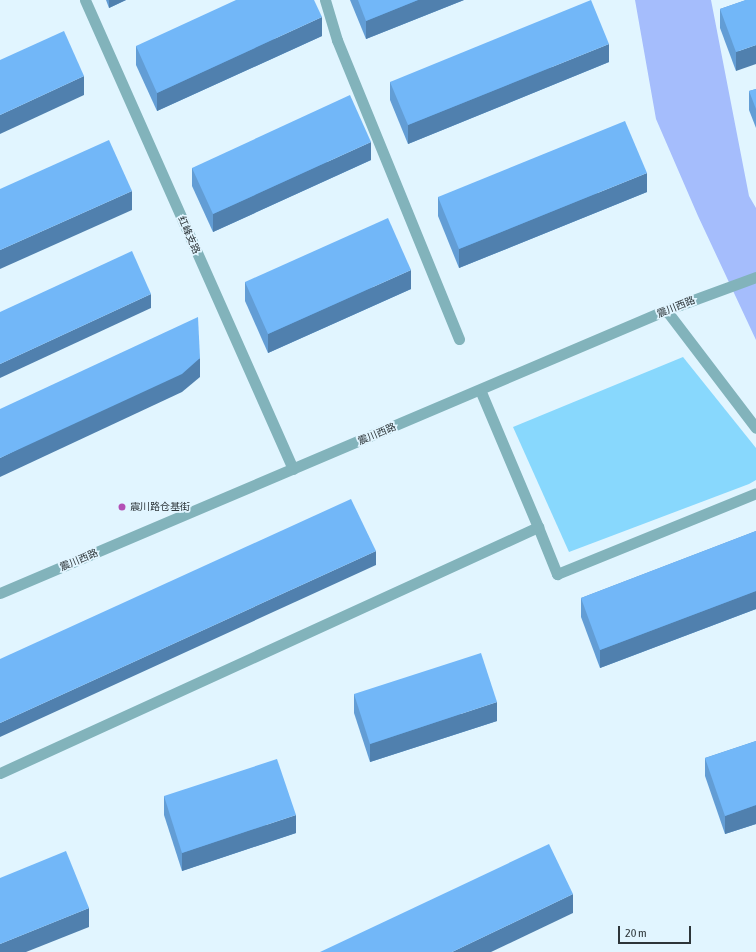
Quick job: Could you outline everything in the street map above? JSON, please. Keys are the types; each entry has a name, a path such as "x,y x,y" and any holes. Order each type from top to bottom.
{"street":[{"name":"红峰支路","path":"85,0 293,470"},
{"path":"325,0 337,40 459,339"},
{"name":"震川西路","path":"0,594 666,310 756,277"},
{"path":"666,310 756,428"},
{"path":"480,390 558,574 756,493"},
{"path":"0,773 538,527"}],"shaded area":[{"path":"635,0 711,0 749,196 756,208 756,340 698,216 656,119"},
{"path":"683,357 756,448 756,480 749,484 569,552 513,427"}],"building":[{"path":"236,0 314,0 322,17 157,93 136,46"},
{"path":"358,0 418,0 366,21"},
{"path":"591,0 609,44 408,125 390,82"},
{"path":"746,0 756,0 756,45 736,52 720,9"},
{"path":"64,31 84,76 0,115 0,60"},
{"path":"756,89 756,109 749,91"},
{"path":"350,95 371,142 213,214 192,168"},
{"path":"625,121 647,173 459,249 438,197"},
{"path":"109,140 132,191 0,250 0,189"},
{"path":"388,218 411,270 268,334 245,282"},
{"path":"132,251 151,294 0,364 0,312"},
{"path":"198,317 200,358 182,374 0,458 0,409"},
{"path":"351,499 376,551 0,723 0,659"},
{"path":"756,531 756,591 600,650 581,598"},
{"path":"481,653 497,702 370,744 354,694"},
{"path":"756,741 756,805 725,816 705,758"},
{"path":"277,759 296,815 182,853 164,796"},
{"path":"549,844 573,894 452,952 320,952"},
{"path":"66,851 89,908 0,944 0,878"}],"place":[{"name":"震川路仓基街","path":"122,507"}]}
